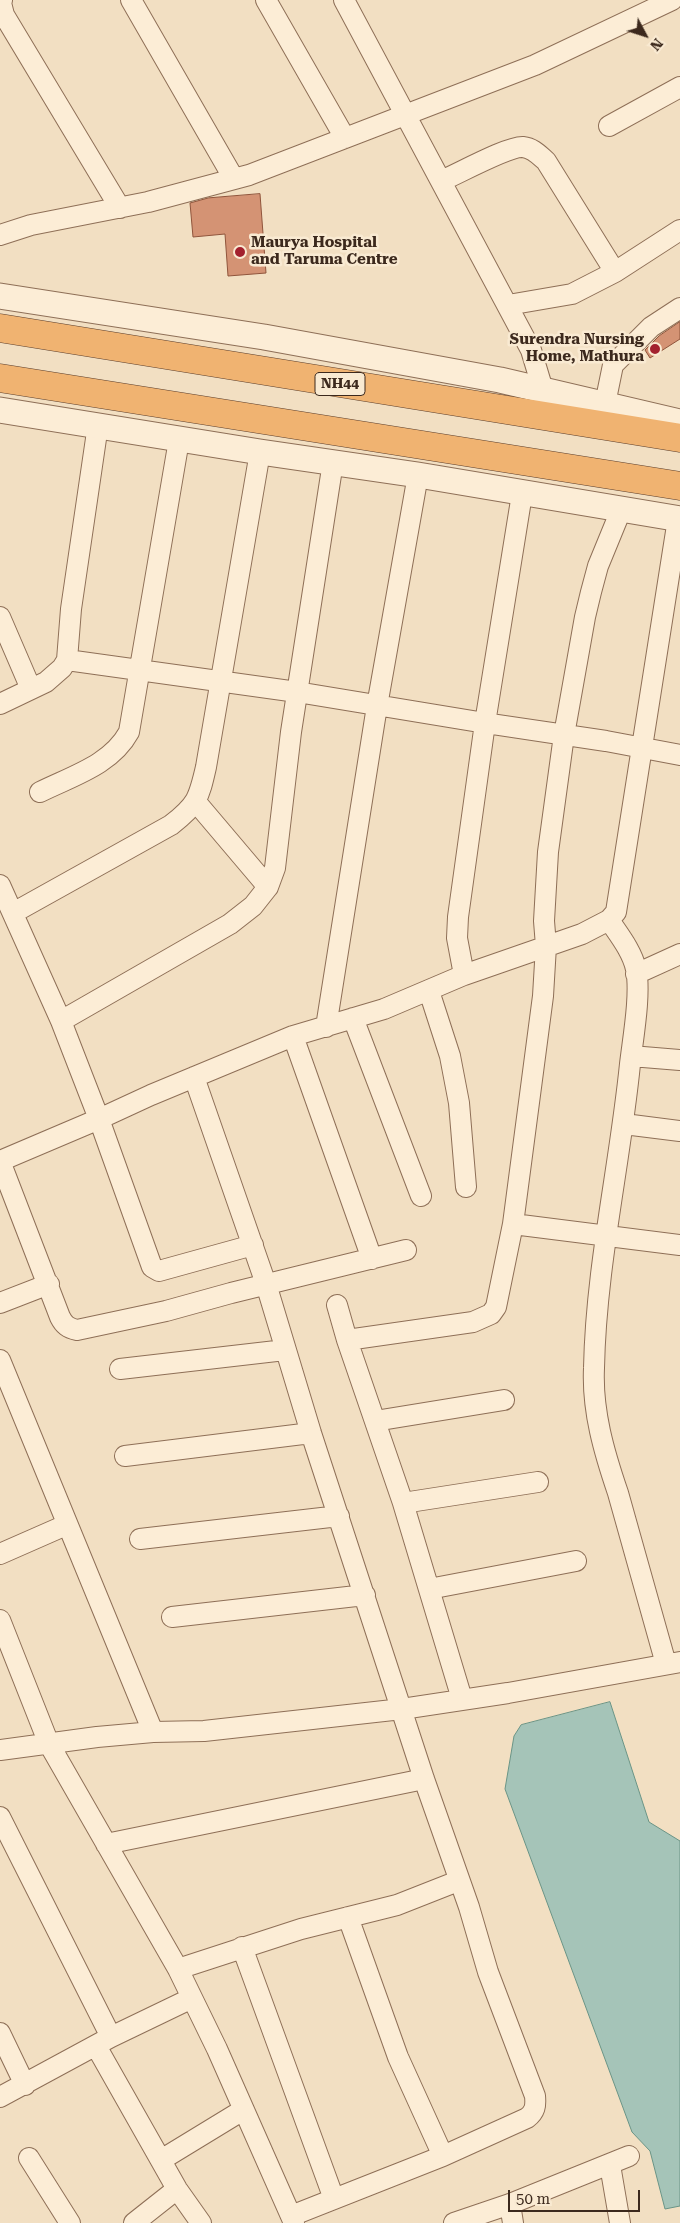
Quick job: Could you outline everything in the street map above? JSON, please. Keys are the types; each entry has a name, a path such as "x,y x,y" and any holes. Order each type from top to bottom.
{"highway":[{"name":"NH44","path":"0,328 680,438"},
{"path":"0,378 680,486"}],"street":[{"path":"2,0 4,16 120,208"},
{"path":"131,0 234,179"},
{"path":"266,0 345,138"},
{"path":"344,0 531,350 538,366 543,390"},
{"path":"0,235 31,225 120,208 234,179 406,115 534,64 672,0"},
{"path":"609,126 680,86"},
{"path":"441,182 508,151 522,147 534,150 546,161 615,272"},
{"path":"508,306 572,294 615,272 680,230"},
{"path":"0,296 264,337 500,380 680,422"},
{"path":"605,404 613,364 651,327 680,308"},
{"path":"0,410 179,440 418,475 679,519 616,912 609,920 582,934 464,975 384,1009 292,1036 0,1161 64,1324 70,1329 77,1330 166,1311 266,1284 406,1250"},
{"path":"0,704 56,675 67,660 71,609 98,425"},
{"path":"40,792 105,760 122,745 129,732 179,440"},
{"path":"12,913 171,825 186,814 196,802 206,767 219,681 260,452"},
{"path":"61,1021 230,924 253,906 268,887 275,868 297,692 333,462"},
{"path":"326,1026 377,706 418,475"},
{"path":"464,975 457,938 458,917 485,723 522,494"},
{"path":"347,1340 474,1322 491,1314 496,1307 513,1224 538,1042 546,946 544,921 548,852 564,735 589,600 598,566 621,510"},
{"path":"0,617 6,647 30,689"},
{"path":"67,660 297,692 643,747 680,755"},
{"path":"196,802 268,887"},
{"path":"0,885 61,1021 99,1119 152,1268 159,1271 253,1245"},
{"path":"0,1750 153,1732 204,1731 402,1708 673,1663 597,1416 594,1394 594,1361 607,1236 624,1124 637,994 636,974 630,954 609,920"},
{"path":"636,974 680,954"},
{"path":"429,991 452,1064 459,1103 466,1188"},
{"path":"353,1018 422,1196"},
{"path":"292,1036 372,1259"},
{"path":"631,1056 680,1060"},
{"path":"0,1620 49,1744 178,1969 293,2220 334,2199 443,2156 527,2118 534,2113 536,2104 532,2085 491,1980 469,1907 458,1881 424,1779 311,1433 266,1284 194,1077"},
{"path":"624,1124 680,1131"},
{"path":"513,1224 680,1246"},
{"path":"0,1304 49,1284"},
{"path":"338,1305 347,1340 403,1503 462,1699"},
{"path":"120,1369 285,1350"},
{"path":"0,1360 66,1525 153,1732"},
{"path":"375,1421 504,1400"},
{"path":"125,1456 311,1433"},
{"path":"403,1503 538,1482"},
{"path":"140,1539 339,1516"},
{"path":"0,1554 66,1525"},
{"path":"429,1589 576,1561"},
{"path":"172,1617 365,1595"},
{"path":"106,1844 424,1779"},
{"path":"0,1816 103,2042 161,2160 177,2188 201,2223"},
{"path":"178,1969 242,1947 397,1905 458,1881"},
{"path":"348,1917 398,2057 443,2156"},
{"path":"242,1947 334,2199"},
{"path":"0,2098 103,2042 192,1998"},
{"path":"0,2033 25,2085"},
{"path":"161,2160 243,2110"},
{"path":"454,2223 512,2213 629,2156"},
{"path":"30,2158 70,2223"},
{"path":"610,2165 620,2223"},
{"path":"134,2223 177,2188"}],"shaded area":[{"path":"610,1702 649,1822 680,1841 680,2206 665,2209 650,2151 632,2132 505,1789 514,1736 521,1725"}],"building":[{"path":"260,194 266,273 228,276 225,234 193,237 190,203 208,198"},
{"path":"680,322 680,339 650,358 645,350 659,336"}],"place":[{"name":"Maurya Hospital and Taruma Centre","path":"240,252"},
{"name":"Surendra Nursing Home, Mathura","path":"655,349"}]}
